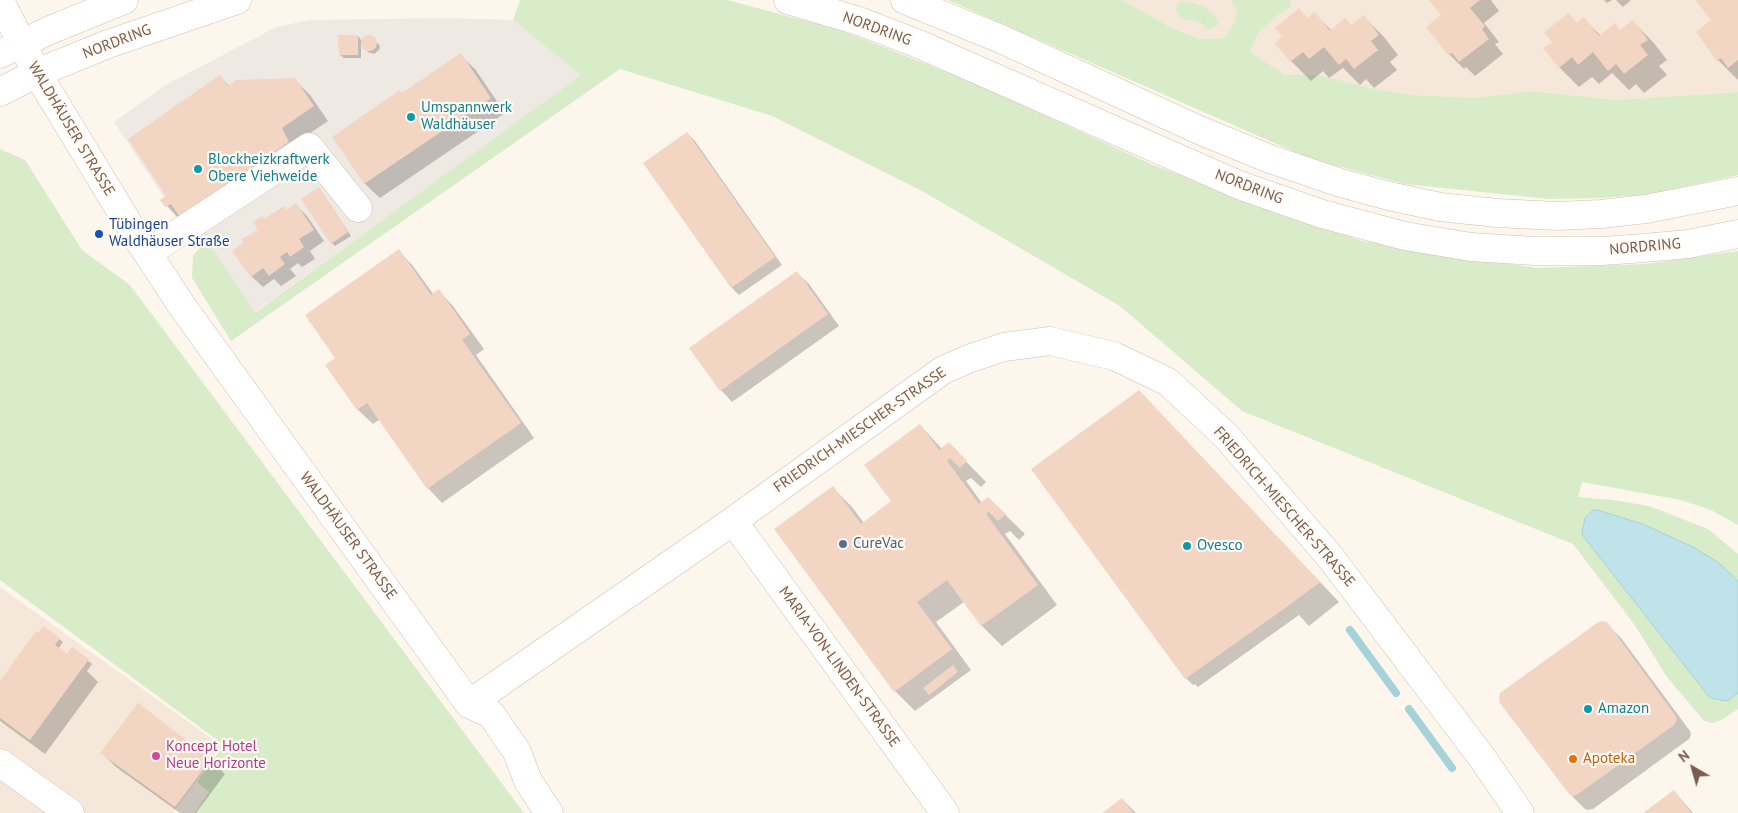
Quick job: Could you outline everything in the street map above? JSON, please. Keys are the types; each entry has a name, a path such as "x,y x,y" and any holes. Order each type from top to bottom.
{"street":[{"path":"10,49 86,14 124,0"},
{"name":"NORDRING","path":"0,92 37,73 142,32 237,0"},
{"name":"NORDRING","path":"788,0 858,21 921,45 1239,185 1322,214 1396,234 1440,243 1535,252 1644,248 1688,244 1738,234"},
{"path":"905,0 1001,39 1199,130 1261,155 1342,183 1388,196 1469,210 1558,216 1646,209 1738,191"},
{"name":"WALDHÄUSER STRASSE","path":"0,1 10,49 37,73 182,306 469,704 491,714 517,752 528,781 549,813"},
{"path":"148,254 309,147 358,208"},
{"name":"FRIEDRICH-MIESCHER-STRASSE","path":"469,704 733,521 943,370 962,361 1004,347 1050,341 1114,356 1168,382 1226,436 1331,558 1482,759 1520,813"},
{"name":"MARIA-VON-LINDEN-STRASSE","path":"733,521 945,813"},
{"path":"0,763 70,813"}],"shaded area":[{"path":"1122,0 1231,0 1237,12 1234,23 1224,38 1200,39 1172,28"},
{"path":"1290,0 1738,0 1738,92 1615,100 1533,91 1476,98 1413,95 1375,89 1319,75 1286,75 1250,52 1259,32 1290,6"},
{"path":"444,18 513,20 582,75 254,313 208,241 183,226 114,122 166,85 276,27 310,20"},
{"path":"0,587 222,746 173,813 0,813"}],"green space":[{"path":"520,0 727,0 840,30 972,82 1153,165 1362,241 1537,268 1646,264 1738,251 1738,525 1711,510 1681,500 1582,482 1578,497 1614,500 1649,506 1708,529 1738,554 1738,709 1713,723 1704,721 1667,677 1634,624 1573,544 1242,411 1120,306 922,191 772,116 620,69 231,341 192,278 193,255 208,241 255,313 581,75 513,20"},
{"path":"948,0 1122,0 1172,28 1200,39 1224,38 1234,23 1237,12 1231,0 1290,0 1291,6 1275,17 1259,32 1250,52 1286,75 1319,75 1375,89 1413,95 1476,98 1533,91 1615,100 1738,92 1738,175 1645,195 1598,198 1549,199 1405,184 1311,159"},
{"path":"1182,1 1206,7 1217,19 1218,24 1212,29 1208,29 1202,23 1181,18 1176,11 1178,3"},
{"path":"0,149 25,160 82,250 130,285 524,813 194,813 209,792 197,782 224,745 0,580"}],"water":[{"path":"1593,510 1643,524 1693,547 1719,563 1738,581 1738,693 1727,701 1710,698 1583,536 1585,518"}],"building":[{"path":"1429,0 1480,0 1470,8 1485,26 1482,29 1489,39 1459,62 1452,53 1448,55 1426,27 1441,15"},
{"path":"1697,0 1738,0 1738,60 1728,68 1721,58 1717,61 1696,32 1711,20"},
{"path":"1299,8 1307,18 1315,12 1330,31 1345,18 1351,25 1364,15 1379,35 1371,41 1378,50 1354,69 1346,59 1339,65 1324,47 1309,59 1303,52 1290,62 1275,43 1282,37 1275,28"},
{"path":"1569,13 1577,23 1584,17 1599,36 1615,23 1620,30 1633,20 1648,40 1640,45 1648,55 1624,74 1616,64 1608,71 1593,52 1578,65 1572,57 1559,68 1543,48 1552,42 1544,32"},
{"path":"338,35 358,35 358,55 339,55"},
{"path":"369,35 375,37 377,43 375,49 369,51 363,49 361,43 363,37"},
{"name":"Umspannwerk Waldhäuser","path":"461,53 491,98 364,184 332,137 400,90 402,93"},
{"name":"Blockheizkraftwerk Obere Viehweide","path":"220,75 228,86 236,80 295,78 314,106 282,128 289,142 179,216 171,204 165,207 160,200 166,196 128,139"},
{"path":"687,132 775,257 731,288 643,163"},
{"path":"319,187 348,232 331,244 301,199"},
{"path":"296,203 314,230 299,239 304,247 290,257 287,252 280,257 285,264 269,276 263,268 251,277 232,251 243,243 241,239 258,230 253,222 262,216 264,219 284,206 286,210"},
{"path":"399,249 431,295 439,289 470,334 462,340 521,423 427,489 367,403 357,410 325,365 335,358 305,315"},
{"path":"797,271 828,314 720,391 689,348"},
{"name":"Ovesco","path":"1139,390 1320,582 1185,679 1031,469"},
{"path":"920,424 939,450 949,442 967,461 960,468 950,458 947,461 979,504 988,497 1006,514 998,521 989,512 986,514 1038,585 981,626 947,580 917,602 952,649 894,692 774,529 833,486 861,524 891,501 864,465"},
{"name":"Amazon","path":"1602,621 1607,622 1677,720 1674,725 1573,796 1569,794 1500,703 1499,698 1500,693"},
{"path":"43,626 60,638 55,645 67,654 72,647 89,659 30,740 0,718 0,681 36,631 38,633"},
{"path":"953,665 958,672 929,695 923,688"},
{"name":"Koncept Hotel Neue Horizonte","path":"138,703 211,759 175,807 100,753"},
{"path":"1674,790 1691,813 1643,813"},
{"path":"1122,798 1133,813 1102,813"}],"waterway":[{"path":"1350,630 1396,693"},
{"path":"1409,709 1452,768"}],"place":[{"name":"Umspannwerk Waldhäuser","path":"411,117"},
{"name":"Blockheizkraftwerk Obere Viehweide","path":"198,169"},
{"name":"Tübingen Waldhäuser Straße","path":"99,234"},
{"name":"CureVac","path":"843,544"},
{"name":"Ovesco","path":"1187,546"},
{"name":"Amazon","path":"1588,709"},
{"name":"Koncept Hotel Neue Horizonte","path":"156,756"},
{"name":"Apoteka","path":"1573,759"}]}
